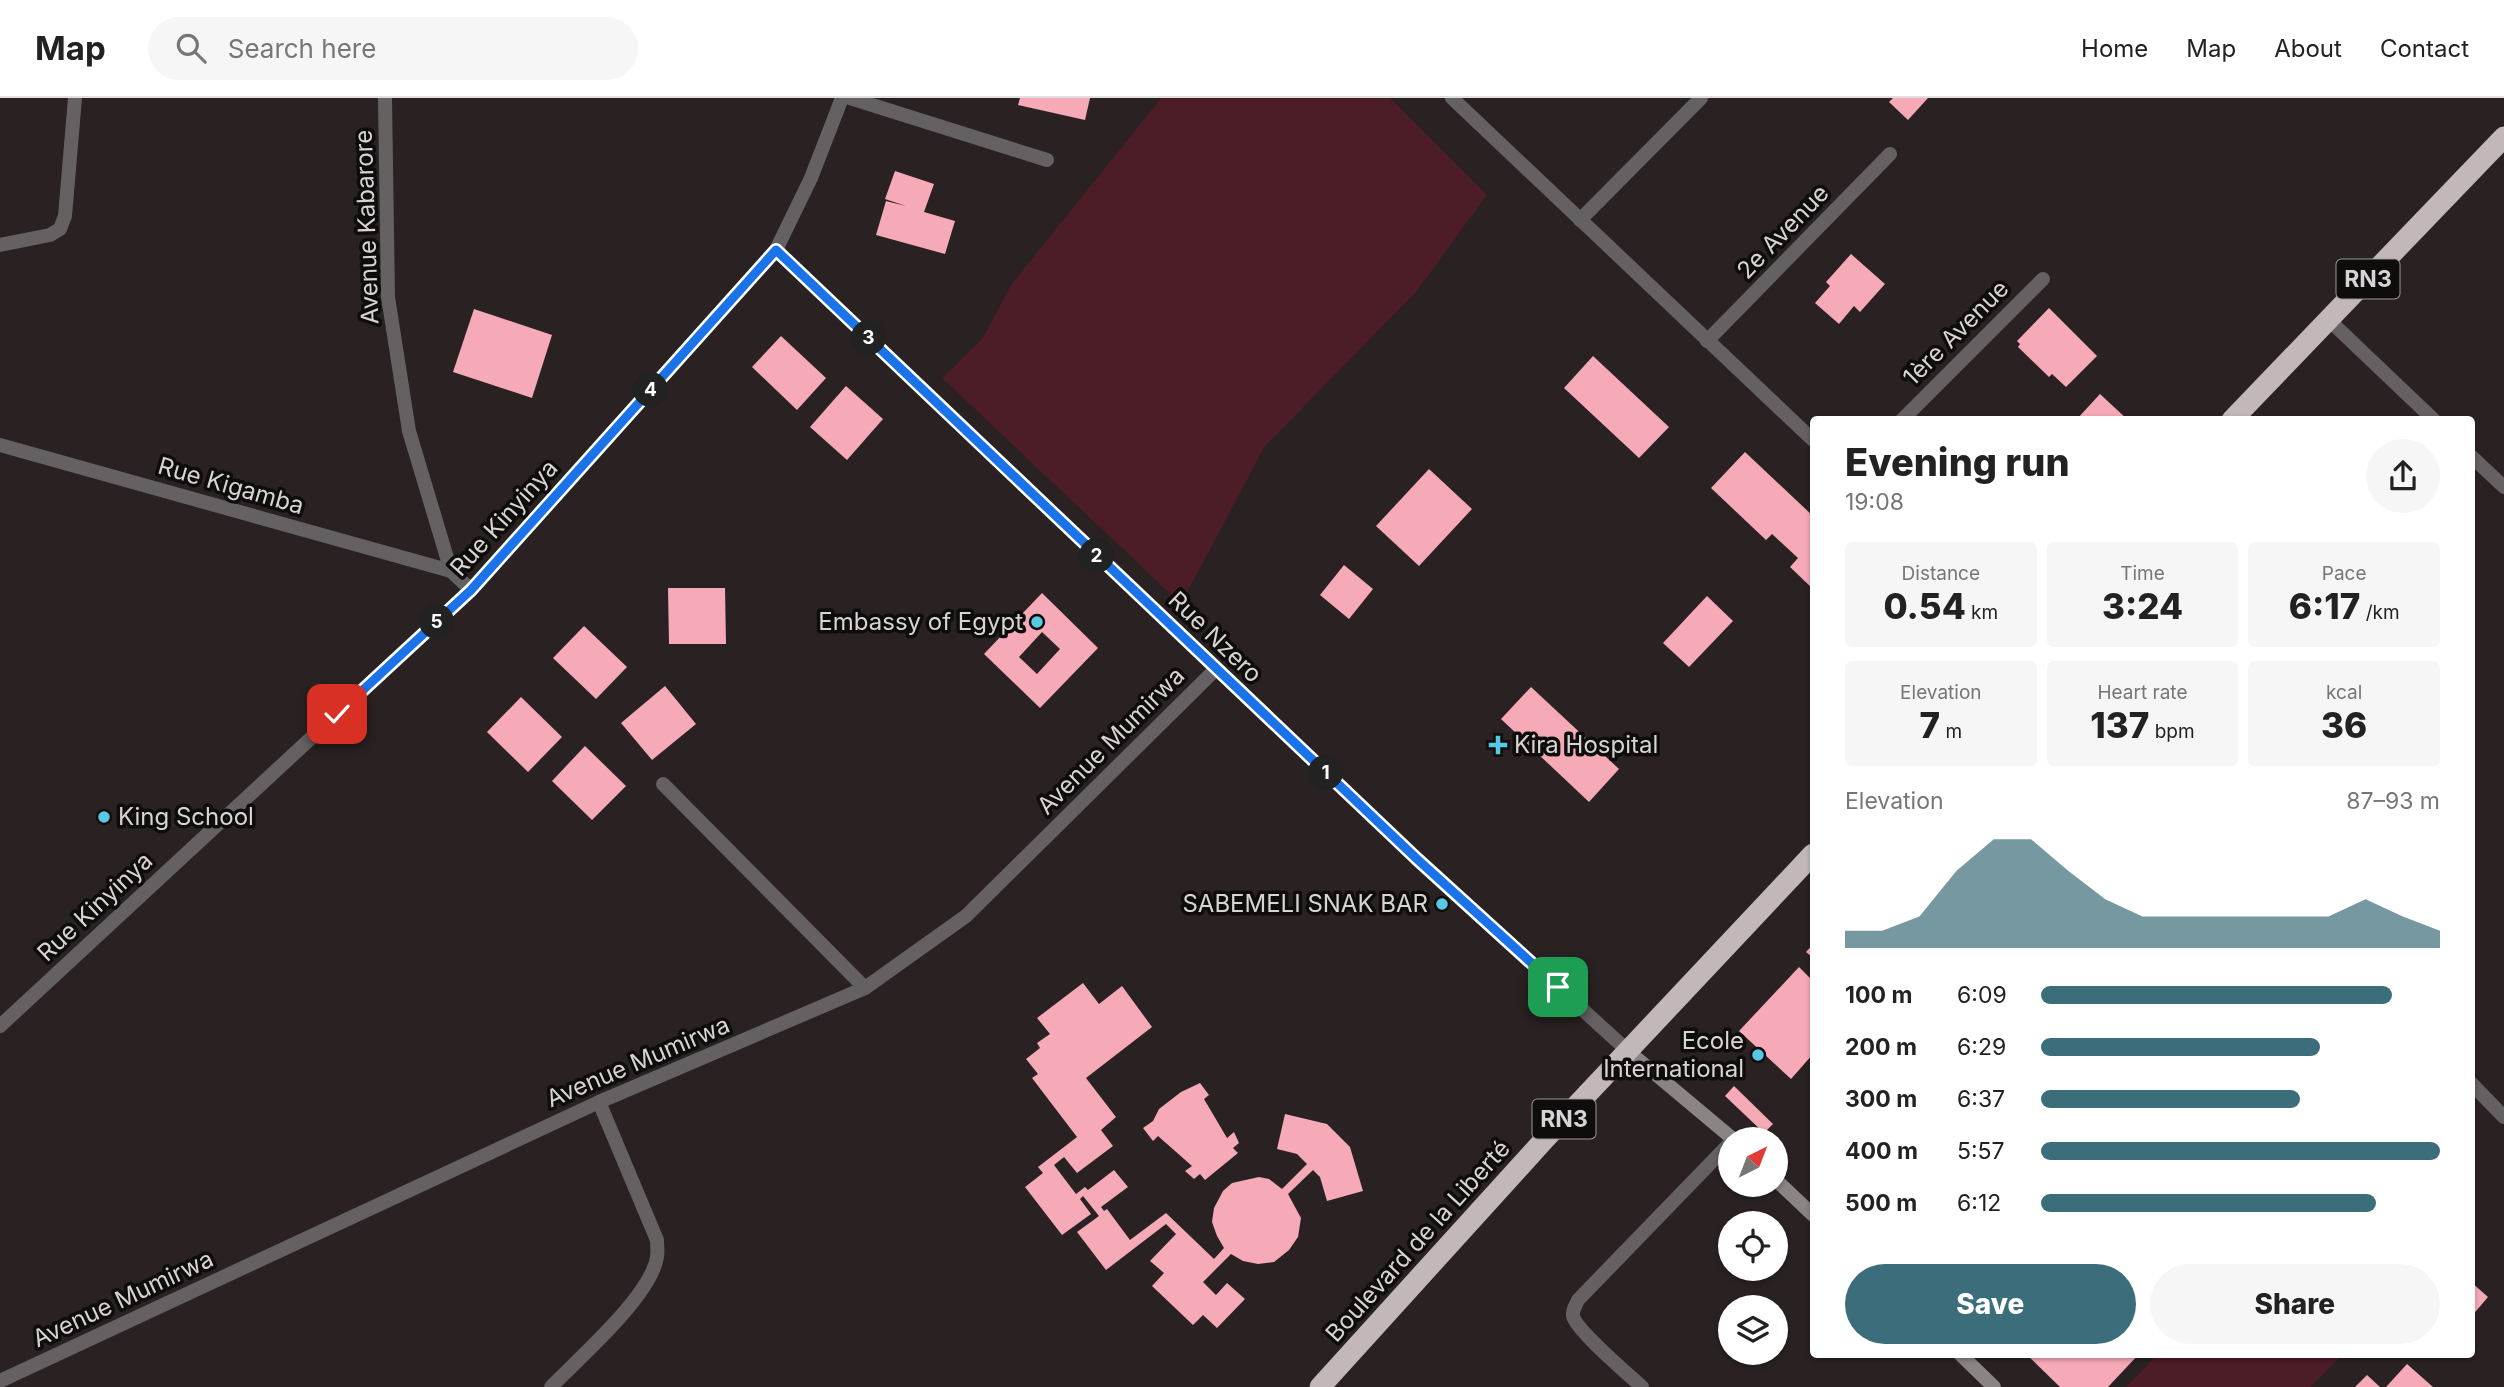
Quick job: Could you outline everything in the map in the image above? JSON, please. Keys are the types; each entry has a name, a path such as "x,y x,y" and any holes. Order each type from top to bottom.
{"highway":[{"name":"RN3","path":"2236,416 2504,137"},
{"name":"Boulevard de la Liberté","path":"1322,1386 1628,1051 1810,857"}],"street":[{"path":"0,245 50,234 60,229 65,216 75,98"},
{"name":"Avenue Kabarore","path":"385,98 388,297 410,431 451,570 471,590"},
{"name":"Rue Kinyinya","path":"0,1026 471,590 776,250 811,178 842,98"},
{"path":"850,98 1047,160"},
{"path":"1452,98 1810,437"},
{"path":"1580,220 1701,98"},
{"name":"2e Avenue","path":"1707,341 1890,153"},
{"name":"Rue Nzero","path":"776,250 1417,859 1628,1051"},
{"name":"1ère Avenue","path":"1906,416 2043,279"},
{"path":"2329,320 2430,416"},
{"name":"Rue Kigamba","path":"0,445 451,570"},
{"path":"2475,460 2504,487"},
{"name":"Avenue Mumirwa","path":"0,1381 599,1102 865,988 966,916 1216,669"},
{"path":"663,784 865,988"},
{"path":"1628,1051 1718,1129"},
{"path":"2475,1087 2504,1117"},
{"path":"551,1387 631,1305 657,1257 657,1240 599,1102"},
{"path":"1642,1387 1583,1331 1573,1318 1574,1310 1578,1300 1718,1155"},
{"path":"1788,1191 1810,1212"},
{"path":"1963,1358 1994,1387"}],"shaded area":[{"path":"1161,98 1390,98 1487,195 1416,292 1265,446 1181,604 942,378 982,339 1011,285"},
{"path":"2154,1358 2339,1358 2311,1387 2126,1387"}],"building":[{"path":"1020,98 1090,98 1085,120 1018,105"},
{"path":"1893,98 1928,98 1908,120 1889,102"},
{"path":"895,171 934,184 924,212 955,221 945,254 876,235 886,201 906,206 885,199"},
{"path":"1851,254 1885,284 1860,312 1854,306 1839,324 1815,303 1830,286 1826,282"},
{"path":"2049,308 2097,356 2066,387 2052,374 2049,377 2018,347 2020,344 2017,341"},
{"path":"474,309 552,335 532,398 453,372"},
{"path":"781,336 826,378 797,410 752,367"},
{"path":"1593,356 1669,427 1639,458 1564,388"},
{"path":"846,386 883,419 847,460 810,427"},
{"path":"2100,394 2124,416 2080,416"},
{"path":"1745,452 1810,513 1810,586 1790,567 1798,558 1772,534 1766,540 1711,488"},
{"path":"1429,469 1472,509 1419,566 1376,526"},
{"path":"1344,565 1373,589 1349,619 1320,595"},
{"path":"668,588 725,588 726,644 669,644"},
{"path":"1042,593 1098,648 1040,708 984,654","holes":["1042,632 1060,649 1037,674 1019,657"]},
{"path":"1707,596 1733,621 1689,667 1663,643"},
{"path":"584,626 627,667 596,699 553,658"},
{"path":"665,686 696,724 652,760 621,723"},
{"path":"1531,687 1619,769 1589,802 1501,719"},
{"path":"521,697 562,737 528,772 487,732"},
{"path":"585,746 626,786 592,820 552,781"},
{"path":"1799,967 1810,978 1810,1057 1791,1079 1739,1031"},
{"path":"1083,983 1099,1004 1122,986 1152,1027 1086,1078 1116,1117 1101,1130 1113,1146 1077,1173 1064,1157 1054,1165 1076,1194 1085,1187 1088,1190 1114,1170 1128,1187 1101,1207 1104,1211 1107,1209 1130,1240 1166,1213 1214,1259 1224,1248 1212,1222 1214,1208 1223,1191 1232,1183 1259,1177 1269,1179 1282,1189 1307,1164 1297,1154 1277,1149 1285,1114 1327,1124 1350,1147 1363,1191 1327,1201 1320,1177 1313,1170 1288,1194 1301,1218 1298,1237 1289,1250 1274,1262 1258,1264 1243,1261 1231,1254 1203,1282 1216,1295 1227,1283 1245,1299 1217,1328 1203,1315 1193,1325 1152,1286 1164,1273 1150,1261 1176,1234 1166,1224 1106,1270 1077,1232 1099,1216 1083,1196 1080,1199 1091,1214 1062,1235 1025,1187 1043,1173 1038,1167 1077,1137 1032,1078 1038,1074 1026,1059 1040,1048 1037,1043 1050,1034 1037,1018"},
{"path":"1200,1083 1209,1095 1204,1099 1227,1138 1234,1132 1239,1143 1233,1148 1238,1153 1205,1180 1200,1174 1194,1179 1185,1171 1192,1166 1158,1136 1153,1141 1143,1128 1153,1121 1159,1109 1181,1092"},
{"path":"1734,1086 1773,1124 1770,1127 1758,1127 1725,1096"},
{"path":"2475,1286 2488,1297 2475,1312"},
{"path":"2030,1358 2135,1358 2108,1387 2060,1387"},
{"path":"2407,1364 2433,1387 2386,1387"},
{"path":"2367,1375 2380,1387 2355,1387"}],"place":[{"name":"Embassy of Egypt","path":"1037,622"},
{"name":"Kira Hospital","path":"1498,745"},
{"name":"King School","path":"104,817"},
{"name":"SABEMELI SNAK BAR","path":"1442,904"},
{"name":"Ecole International","path":"1758,1055"}],"route":[{"path":"337,714 471,590 776,250 1417,859 1558,987"}]}
